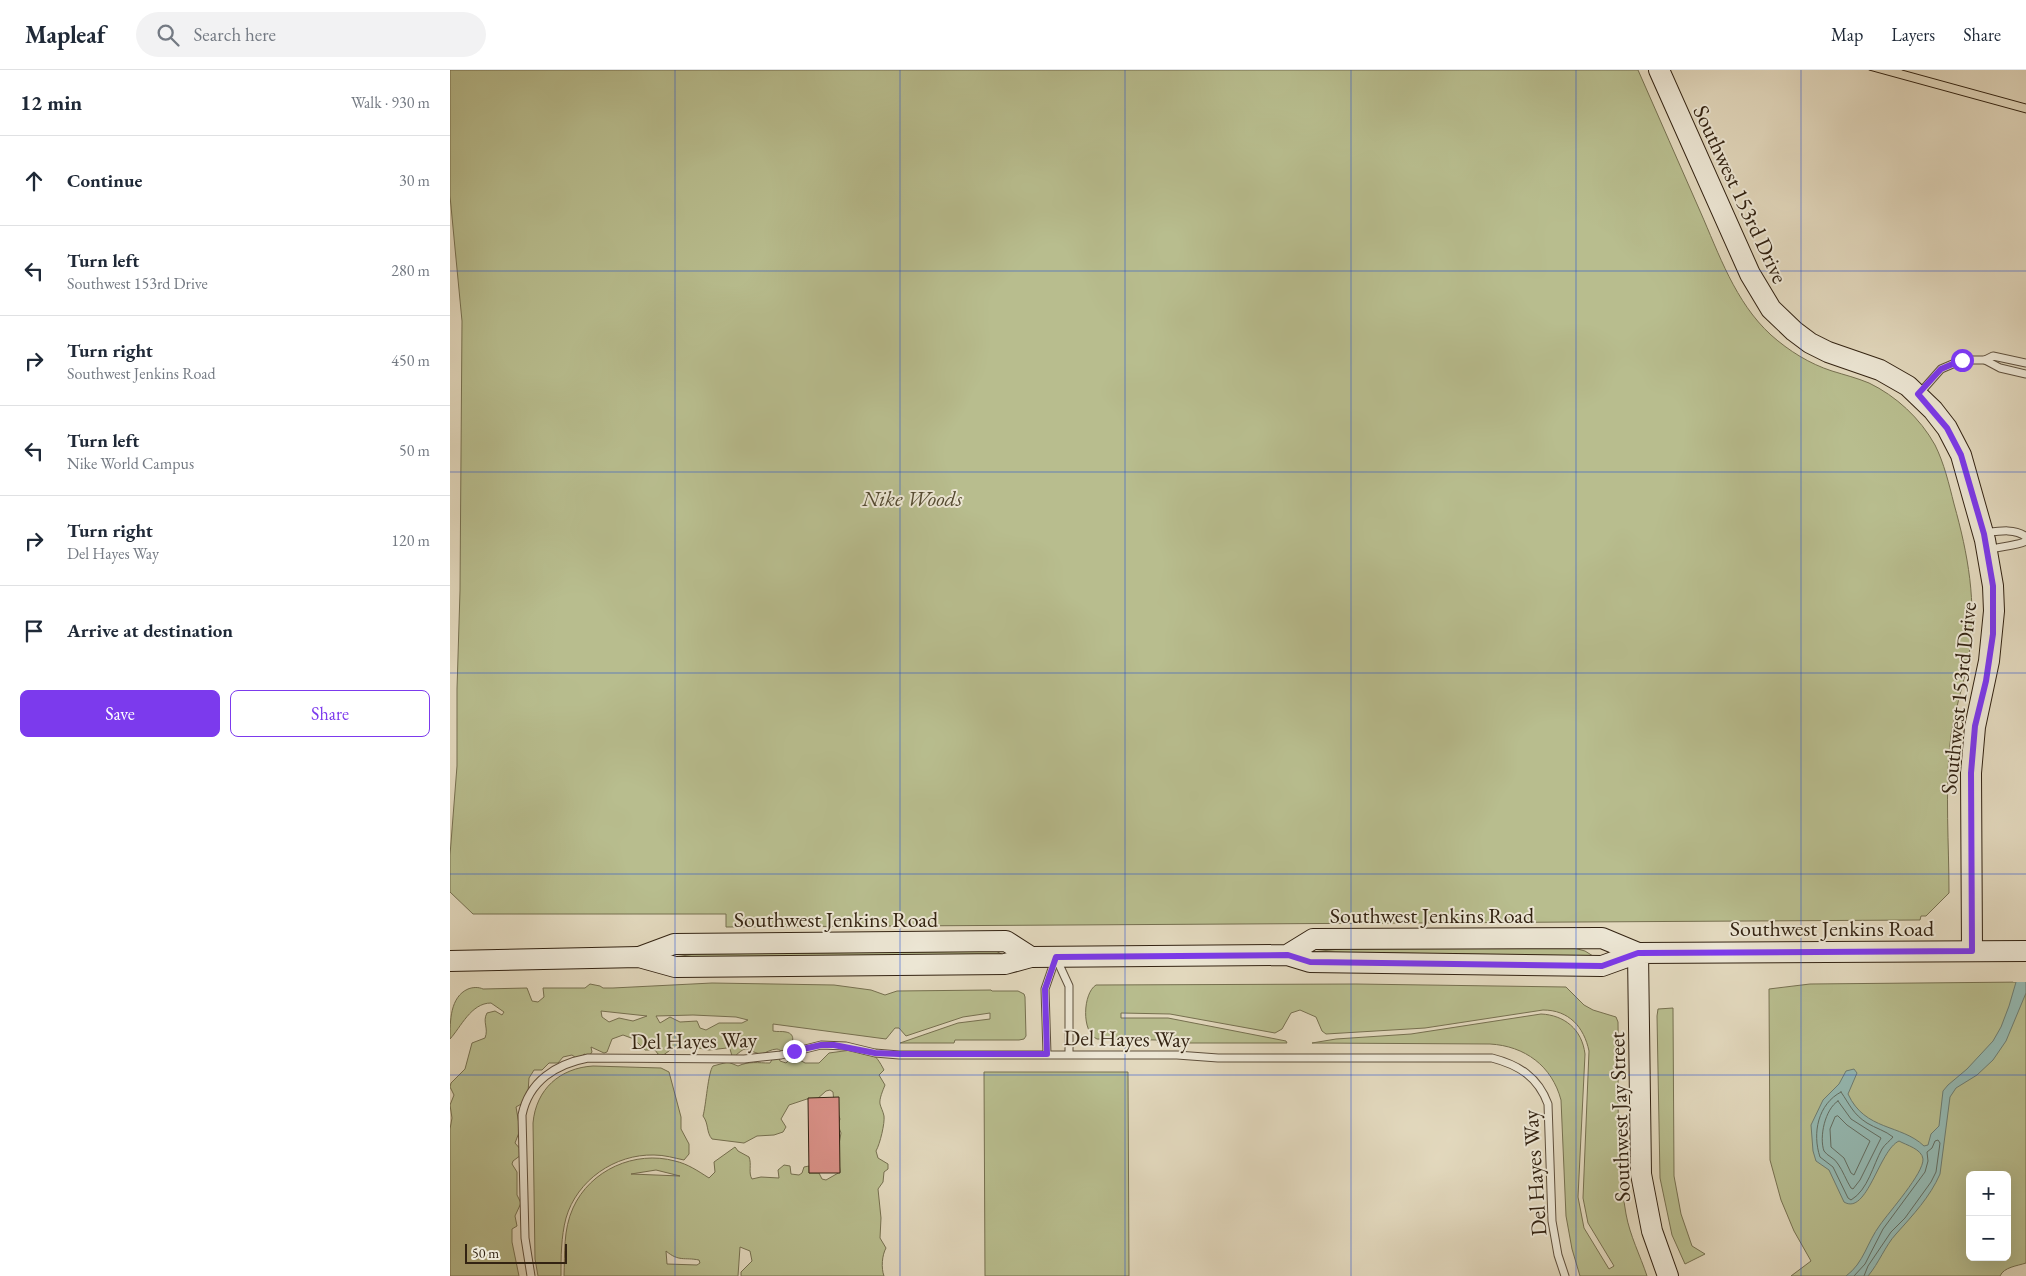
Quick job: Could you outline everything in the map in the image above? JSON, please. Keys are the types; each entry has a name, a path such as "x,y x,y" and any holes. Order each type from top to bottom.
{"main road":[{"name":"Southwest 153rd Drive","path":"1658,70 1750,274 1771,309 1794,331 1810,342 1828,352 1880,370 1898,379 1918,394 1943,422 1955,442 1969,480 1986,542 1993,586 1994,611 1989,661 1975,726 1971,773 1972,951"},
{"name":"Southwest Jenkins Road","path":"1288,955 1312,939 1602,938 1638,953"},
{"name":"Southwest Jenkins Road","path":"450,961 639,957 674,944 1006,941 1031,957 1288,955 1310,962 1602,966 1638,953 2016,951"},
{"name":"Southwest Jay Street","path":"1638,953 1641,1174 1652,1231 1668,1276"}],"lane":[{"path":"1986,360 1992,356 2026,363"},
{"path":"1918,394 1941,369 1948,364 1962,360 1986,360 2000,368 2026,374"},
{"path":"1986,542 2006,531 2021,532 2026,537"},
{"path":"1986,542 2005,545 2022,544 2026,541"},
{"path":"1056,957 1069,986 1069,1054"},
{"path":"1047,1054 1045,989 1056,957"},
{"name":"Del Hayes Way","path":"531,1276 525,1238 522,1115 524,1104 536,1085 553,1070 588,1058 744,1059 781,1055 821,1045 846,1046 875,1053 899,1054 1177,1055 1218,1058 1492,1058 1517,1066 1537,1082 1544,1092 1548,1104 1552,1221 1558,1255 1565,1276"}],"green space":[{"name":"Nike Woods","path":"450,70 1638,70 1721,260 1747,308 1771,335 1792,352 1816,365 1869,383 1898,401 1915,417 1929,435 1941,459 1967,560 1972,616 1969,655 1950,744 1947,800 1949,893 1926,916 1921,916 1920,920 726,927 726,914 473,914 450,892 450,855 457,766 462,321 450,196"},
{"path":"1570,947 1585,951 1593,956 1312,952 1349,948"},
{"path":"996,951 1003,955 675,957 695,954"},
{"path":"2026,982 2026,1263 2008,1269 2000,1276 1791,1276 1811,1261 1794,1231 1781,1200 1770,1160 1769,989 1810,984"},
{"path":"712,983 834,985 871,990 885,995 897,991 1018,991 1024,994 1025,997 1026,1036 1024,1039 1019,1040 955,1040 954,1043 900,1043 958,1023 990,1019 990,1013 963,1017 906,1036 899,1028 895,1028 886,1039 773,1024 773,1031 786,1032 792,1035 793,1040 788,1048 782,1051 775,1049 761,1054 745,1049 734,1057 730,1049 727,1048 709,1050 688,1046 673,1048 662,1056 655,1050 645,1050 634,1039 623,1035 612,1039 607,1052 604,1053 591,1047 592,1052 589,1056 584,1054 579,1060 572,1055 563,1057 558,1063 549,1063 542,1070 534,1070 529,1078 528,1092 523,1103 516,1107 520,1130 515,1143 521,1150 521,1155 512,1164 517,1172 517,1195 521,1203 515,1216 517,1226 512,1229 512,1242 519,1276 450,1276 450,1129 452,1118 450,1105 454,1095 450,1087 451,1083 465,1069 472,1043 485,1038 485,1019 487,1013 495,1011 502,1015 504,1012 491,1003 478,1007 467,1016 450,1039 450,1025 454,1004 462,993 474,988 527,988 532,1001 538,1002 544,997 543,988 585,988 590,984 603,988","holes":["601,1011 647,1016 633,1021 619,1018 609,1022 602,1017","656,1016 736,1017 748,1020 742,1023 719,1023 706,1030 700,1028 697,1021 680,1022 670,1017 660,1023"]},
{"path":"1356,984 1566,987 1584,1005 1593,1010 1616,1017 1618,1022 1620,1166 1626,1214 1647,1276 1580,1276 1572,1249 1566,1216 1561,1100 1551,1077 1535,1060 1515,1049 1490,1044 1312,1043 1336,1039 1411,1034 1541,1014 1557,1017 1570,1025 1580,1037 1585,1054 1578,1197 1584,1228 1609,1269 1614,1266 1588,1223 1583,1198 1589,1051 1587,1042 1579,1027 1568,1017 1560,1013 1543,1010 1425,1028 1326,1034 1322,1031 1316,1017 1300,1010 1291,1013 1282,1029 1275,1033 1170,1014 1121,1013 1121,1018 1168,1018 1286,1041 1287,1043 1158,1043 1157,1040 1097,1039 1088,1029 1086,1021 1088,996 1096,985"},
{"path":"1673,1008 1674,1176 1681,1214 1692,1246 1705,1254 1685,1264 1672,1235 1660,1178 1657,1016 1658,1009"},
{"path":"851,1050 868,1052 875,1056 884,1070 879,1075 885,1085 880,1102 884,1123 881,1139 876,1151 878,1158 888,1164 888,1169 884,1172 883,1182 878,1189 881,1218 880,1238 886,1248 882,1262 884,1276 741,1276 741,1272 752,1261 750,1251 740,1247 738,1276 564,1276 566,1233 573,1208 590,1183 615,1166 645,1158 660,1158 684,1164 709,1178 715,1172 714,1162 735,1147 738,1151 749,1157 752,1179 761,1177 779,1178 778,1170 784,1165 790,1166 791,1174 799,1175 804,1167 809,1166 809,1173 819,1173 822,1179 826,1180 840,1172 838,1150 841,1133 838,1125 840,1119 834,1103 833,1092 830,1090 826,1091 816,1100 807,1099 789,1105 781,1119 786,1127 783,1132 774,1135 757,1136 744,1143 712,1139 703,1116 713,1066 728,1062 738,1066 750,1063 770,1063 773,1058 779,1058 780,1061 786,1063 793,1056 805,1063 819,1063 829,1053","holes":["656,1170 680,1176 631,1174","666,1251 678,1258 699,1260 700,1263 697,1265 667,1264"]},
{"path":"593,1066 661,1068 669,1072 681,1117 681,1129 689,1144 689,1154 684,1160 658,1155 625,1159 612,1164 588,1181 571,1204 564,1225 561,1276 538,1276 535,1259 533,1123 535,1111 545,1091 560,1076 570,1071"},
{"path":"984,1072 1128,1072 1129,1276 985,1276"}],"water":[{"path":"2026,948 2026,993 2006,1041 1993,1060 1977,1075 1956,1088 1950,1097 1940,1174 1936,1182 1921,1206 1892,1239 1868,1276 1846,1276 1857,1265 1876,1232 1912,1183 1922,1165 1923,1159 1917,1150 1899,1141 1885,1156 1859,1200 1852,1204 1844,1202 1829,1170 1816,1161 1813,1151 1811,1125 1823,1100 1839,1084 1846,1071 1854,1069 1857,1073 1848,1094 1855,1106 1873,1121 1905,1134 1924,1146 1928,1145 1931,1134 1939,1126 1943,1091 1993,1041 2001,1027"}],"pier":[{"path":"2026,945 2026,982 2013,982 2017,965"}],"building":[{"path":"839,1097 840,1173 809,1173 808,1098"}],"tram line":[{"path":"1869,70 2026,113"},
{"path":"1902,70 2026,104"}],"route":[{"path":"794,1051 821,1045 834,1045 875,1053 935,1055 1047,1054 1045,989 1056,957 1288,955 1310,962 1602,966 1638,953 1972,951 1971,773 1975,726 1986,681 1993,634 1993,586 1984,534 1961,455 1947,428 1934,410 1918,394 1941,369 1948,364 1962,360"}]}
